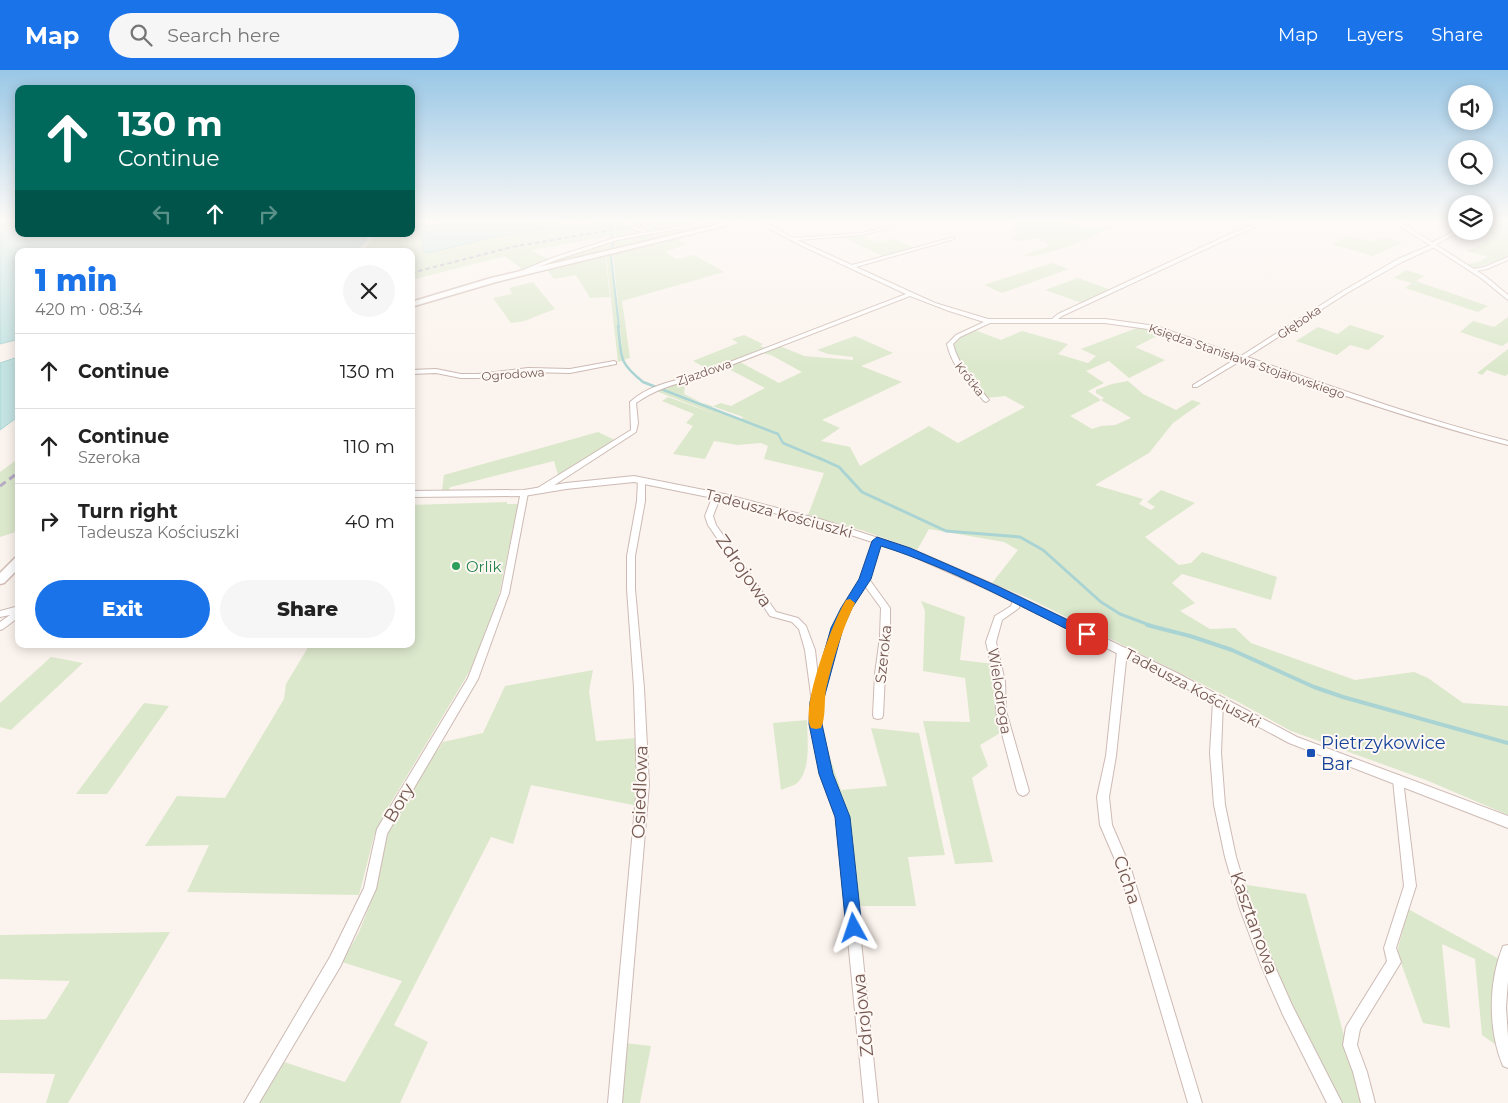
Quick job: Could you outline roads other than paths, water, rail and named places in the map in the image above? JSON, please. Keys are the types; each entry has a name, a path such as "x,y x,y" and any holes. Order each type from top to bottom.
{"main road":[{"path":"415,304 534,270"},
{"path":"0,580 15,565"}],"street":[{"path":"514,275 523,270"},
{"name":"Księdza Stanisława Stojałowskiego","path":"858,270 909,295 988,321 1054,320 1135,324 1188,338 1383,406 1508,443"},
{"path":"1054,320 1060,315 1156,270"},
{"name":"Głęboka","path":"1195,386 1244,358 1346,291 1384,270"},
{"path":"1472,270 1505,291 1508,298"},
{"name":"Zjazdowa","path":"539,491 634,431 636,421 632,412 633,402 656,388 693,378 909,295"},
{"name":"Krótka","path":"986,400 951,354 950,344 958,336 988,321"},
{"name":"Ogrodowa","path":"415,372 436,371 461,376 478,376 528,370 570,371 614,363"},
{"name":"Tadeusza Kościuszki","path":"415,494 524,494 634,479 717,495 820,522 906,550 1017,600 1122,651 1293,740 1508,822"},
{"name":"Osiedlowa","path":"615,1103 643,785 639,688 631,589 631,556 641,501 641,481"},
{"name":"Bory","path":"251,1103 335,962 370,889 381,833 473,679 505,593 524,494"},
{"name":"Zdrojowa","path":"717,495 709,516 712,525 728,551 750,577 773,614 795,620 802,628 810,650 817,702 816,724 826,774 842,817 872,1103"},
{"path":"817,702 837,628 846,608 865,579 877,541"},
{"name":"Szeroka","path":"865,579 886,608 878,715"},
{"name":"Wielodroga","path":"1017,600 1014,608 998,618 991,642 1000,682 1001,711 1023,790"},
{"path":"0,614 15,612"},
{"path":"0,627 15,614"},
{"name":"Cicha","path":"1122,651 1111,756 1103,797 1106,825 1125,869 1195,1103"},
{"name":"Kasztanowa","path":"1218,701 1214,728 1220,802 1236,882 1271,973 1335,1103"},
{"path":"1368,1103 1360,1072 1350,1045 1354,1028 1394,962 1390,948 1410,886 1398,780"},
{"path":"1508,951 1499,1003 1503,1050 1508,1061"}],"water":[{"path":"0,270 15,270 15,340 0,344"},
{"path":"15,358 15,419 0,430 0,363"}],"waterway":[{"path":"613,270 619,327"},
{"path":"618,326 622,358 629,369 643,382 778,434 783,443 821,459"},
{"path":"819,458 839,467 862,492 946,531 1020,537 1043,550 1101,602 1120,614 1152,626"},
{"path":"1147,625 1190,636 1232,650 1314,687 1343,697 1508,743"}],"railway":[{"path":"415,272 422,270"},
{"path":"0,486 15,475"}],"place":[{"name":"Orlik","path":"456,566"},
{"name":"Pietrzykowice Bar","path":"1311,753"}]}
